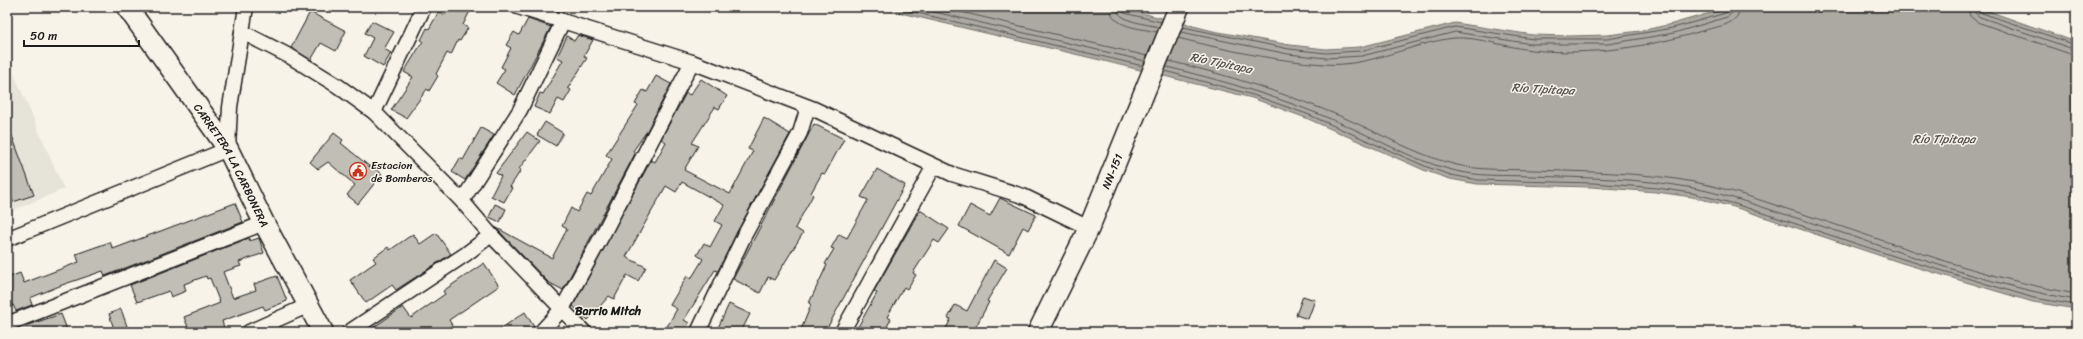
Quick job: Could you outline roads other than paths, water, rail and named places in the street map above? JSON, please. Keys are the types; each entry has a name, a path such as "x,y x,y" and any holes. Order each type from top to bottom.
{"street":[{"name":"CARRETERA LA CARBONERA","path":"127,7 228,149 264,223 323,332"},
{"path":"7,239 228,149 230,107 246,7"},
{"path":"374,112 424,7"},
{"path":"518,7 692,62 808,107 952,174 1023,196 1090,228"},
{"name":"NN-151","path":"1038,332 1090,228 1179,7"},
{"path":"462,201 520,110 563,21"},
{"path":"242,32 291,57 338,86 374,112 462,201 491,235 584,332"},
{"path":"541,332 562,309 603,234 692,62"},
{"path":"698,332 744,236 800,133 808,107"},
{"path":"842,332 934,166"},
{"path":"7,324 264,223"},
{"path":"349,332 466,254 491,235"},
{"path":"249,332 308,305"}],"water":[{"name":"Río Tipitapa","path":"875,7 1118,7 1213,31 1290,45 1326,49 1360,47 1455,23 1533,35 1607,35 1640,31 1672,24 1731,7 1977,7 2076,42 2076,309 2033,302 1902,263 1734,207 1692,197 1656,192 1592,187 1477,184 1450,179 1426,171 1306,118 1252,98 1096,59"}],"place":[{"name":"Estacion de Bomberos","path":"358,171"}],"district":[{"name":"Barrio Mitch","path":"608,311"}]}
